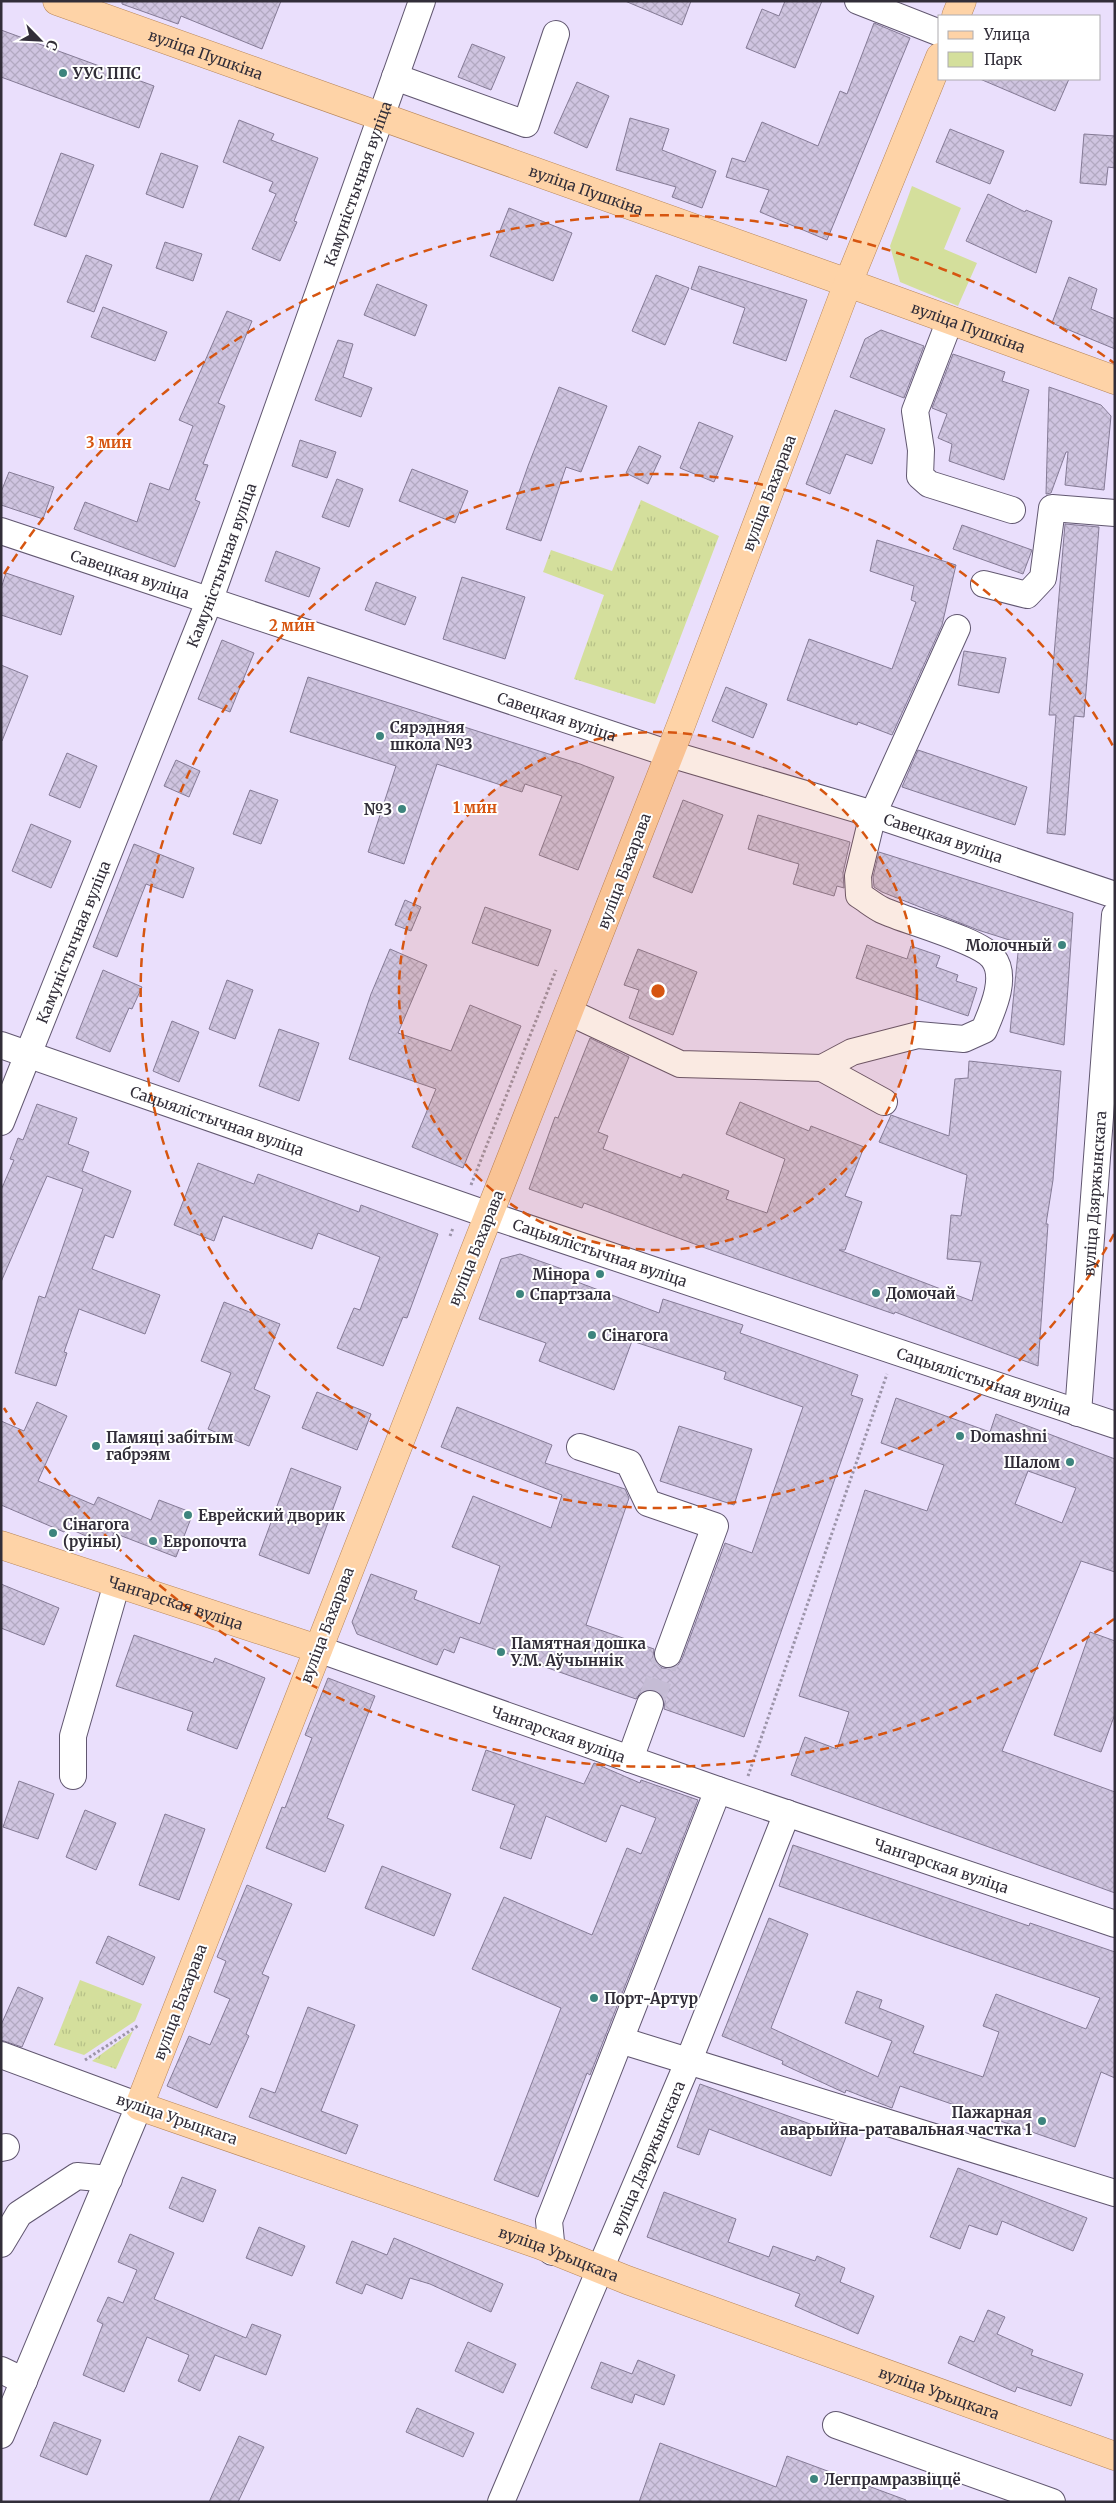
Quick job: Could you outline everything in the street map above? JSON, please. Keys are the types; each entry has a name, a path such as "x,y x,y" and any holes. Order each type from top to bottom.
{"main road":[{"name":"вуліца Пушкіна","path":"57,1 108,10 382,118 1115,380"},
{"path":"956,15 962,1"},
{"name":"вуліца Бахарава","path":"139,2106 670,754 848,283 938,62"},
{"name":"Чангарская вуліца","path":"1,1545 318,1649"},
{"name":"вуліца Урыцкага","path":"139,2106 540,2245 552,2252 599,2270 1115,2456"}],"street":[{"name":"Камуністычная вуліца","path":"1,1122 210,599 422,1"},
{"path":"858,1 938,32"},
{"path":"395,77 526,124 556,34"},
{"path":"950,320 915,411 921,450 920,476 929,484 1012,510"},
{"path":"984,584 1027,595 1043,578 1052,508 1115,513"},
{"name":"Савецкая вуліца","path":"1,531 210,599 670,754 873,814 1115,895"},
{"path":"822,1068 852,1052 918,1035 964,1039 984,1030 994,1008 999,975 993,958 978,946 882,910 859,895 858,876 873,814 957,628"},
{"name":"вуліца Дзяржынскага","path":"1078,1413 1115,915"},
{"path":"568,1012 680,1064 822,1068 884,1102"},
{"name":"Сацыялістычная вуліца","path":"1,1045 489,1216 1115,1425"},
{"path":"580,1447 630,1463 648,1503 715,1526 668,1654"},
{"path":"73,1776 73,1736 117,1583"},
{"name":"Чангарская вуліца","path":"318,1649 630,1759 1115,1924"},
{"path":"630,1759 650,1704"},
{"path":"552,2252 549,2221 620,2040 730,1793"},
{"name":"вуліца Дзяржынскага","path":"501,2502 689,2060 787,1813"},
{"path":"620,2040 1115,2193"},
{"name":"вуліца Урыцкага","path":"1,2055 139,2106"},
{"name":"вуліца Бахарава","path":"3,2426 13,2376 109,2179 139,2106"},
{"path":"1,2244 19,2214 77,2176 109,2179"},
{"path":"836,2425 1052,2502"}],"path":[{"path":"450,1236 558,966"},
{"path":"730,1793 895,1352"},
{"path":"84,2060 139,2025"}],"green space":[{"path":"912,186 961,208 944,249 977,263 958,306 900,282 890,246"},
{"path":"641,500 719,536 655,704 574,679 604,595 543,572 551,550 612,571"},
{"path":"80,1980 142,2004 135,2021 84,2055 54,2045"},
{"path":"133,2031 116,2069 92,2061"}],"building":[{"path":"122,1 281,1 262,49 181,16 178,24 122,4"},
{"path":"625,1 691,1 682,25"},
{"path":"785,1 822,1 795,68 746,48 762,9 779,16"},
{"path":"874,23 910,38 827,240 760,212 769,190 726,177 732,158 745,162 762,122 818,146 840,91 847,94"},
{"path":"1,30 154,86 139,128 1,77"},
{"path":"472,44 505,57 491,90 458,77"},
{"path":"982,80 1069,80 1055,111"},
{"path":"577,82 609,96 587,148 554,133"},
{"path":"630,118 669,129 662,150 716,171 702,208 672,197 676,187 616,170"},
{"path":"239,120 274,134 271,140 318,158 294,221 297,222 280,261 252,249 276,194 269,191 273,182 223,162"},
{"path":"950,129 1004,151 990,184 936,162"},
{"path":"1084,134 1115,136 1115,168 1108,167 1106,185 1080,183"},
{"path":"61,153 94,165 66,237 34,225"},
{"path":"161,153 198,166 183,208 146,194"},
{"path":"988,194 1025,212 1026,210 1052,221 1036,273 966,241"},
{"path":"509,208 572,233 553,281 490,256"},
{"path":"165,242 202,254 193,281 156,268"},
{"path":"86,255 112,265 94,312 67,302"},
{"path":"699,266 807,300 786,361 733,343 745,308 691,289"},
{"path":"656,275 689,288 665,345 632,331"},
{"path":"1069,277 1097,289 1091,309 1115,319 1115,349 1052,323"},
{"path":"377,284 427,305 415,336 364,315"},
{"path":"103,307 167,332 155,361 91,337"},
{"path":"227,311 252,321 218,403 225,406 203,464 208,465 195,500 200,502 175,567 74,529 85,502 137,522 150,483 169,490 193,426 179,420"},
{"path":"881,330 924,346 904,398 850,377 865,339"},
{"path":"338,340 353,344 343,377 372,388 361,417 315,400"},
{"path":"953,354 1005,372 1002,381 1029,390 1004,480 949,461 952,444 938,438 947,414 932,408"},
{"path":"559,387 607,406 581,472 566,467 541,541 506,529"},
{"path":"1049,387 1101,405 1111,416 1104,490 1065,485 1068,452 1066,452 1051,493 1046,494"},
{"path":"835,410 885,429 872,464 846,454 830,494 806,484"},
{"path":"699,422 733,436 714,482 680,468"},
{"path":"300,440 336,452 327,478 292,466"},
{"path":"639,446 661,456 648,484 626,473"},
{"path":"412,469 468,491 455,523 399,501"},
{"path":"9,472 54,487 43,519 1,505 1,492"},
{"path":"337,479 363,489 349,527 322,517"},
{"path":"1065,524 1099,527 1084,717 1074,716 1065,835 1047,833 1056,715 1049,715"},
{"path":"962,525 1032,550 1023,574 953,549"},
{"path":"877,540 956,565 942,625 892,735 858,722 857,725 787,700 809,639 892,669 916,602 911,600 914,586 870,571"},
{"path":"276,551 320,568 309,597 265,581"},
{"path":"6,573 74,596 61,635 1,615 1,588"},
{"path":"462,577 525,597 505,659 443,639"},
{"path":"376,582 416,597 405,625 365,610"},
{"path":"222,640 254,653 230,712 198,699"},
{"path":"964,651 1006,658 999,693 958,685"},
{"path":"1,665 28,676 2,741 1,741"},
{"path":"308,677 580,764 614,777 578,870 539,855 562,796 525,784 522,792 437,764 404,864 368,852 396,766 290,732"},
{"path":"726,687 767,704 753,738 712,721"},
{"path":"918,750 1027,787 1015,825 902,787"},
{"path":"67,753 97,766 80,808 49,795"},
{"path":"176,760 200,771 189,797 164,786"},
{"path":"250,790 278,800 261,844 233,834"},
{"path":"683,800 723,815 692,893 653,877"},
{"path":"758,815 850,842 843,873 844,888 837,886 834,896 793,884 799,864 748,849"},
{"path":"31,824 71,841 51,888 12,871"},
{"path":"134,844 194,868 183,898 146,884 117,957 93,947"},
{"path":"879,852 1073,913 1064,1045 1010,1032 1019,943 978,930 882,892 874,887 873,877"},
{"path":"405,900 421,907 411,931 395,925"},
{"path":"485,907 551,930 538,966 472,943"},
{"path":"867,945 907,959 911,946 940,956 936,967 958,975 956,981 977,988 968,1016 856,978"},
{"path":"390,949 427,965 398,1033 451,1051 470,1005 521,1026 463,1168 412,1147 436,1089 349,1059 371,994"},
{"path":"638,949 697,972 673,1035 629,1018 639,990 624,985"},
{"path":"103,970 142,987 132,1009 129,1008 110,1052 76,1038"},
{"path":"227,980 253,990 235,1039 209,1029"},
{"path":"172,1021 199,1032 179,1082 153,1071"},
{"path":"279,1029 319,1043 299,1101 259,1086"},
{"path":"590,1038 629,1057 598,1132 608,1136 603,1149 681,1178 683,1174 729,1191 726,1199 767,1213 785,1159 726,1134 740,1102 809,1131 811,1126 864,1147 845,1196 862,1202 845,1250 839,1250 972,1301 981,1262 947,1259 951,1215 961,1216 967,1175 879,1142 891,1115 949,1136 955,1079 968,1078 969,1061 1061,1071 1053,1180 1046,1224 1048,1224 1038,1366 895,1312 894,1314 708,1249 584,1203 582,1208 529,1189 555,1117 558,1118"},
{"path":"37,1104 77,1118 68,1144 89,1152 82,1171 131,1191 113,1238 105,1235 92,1269 160,1295 145,1334 79,1309 64,1352 67,1353 56,1386 15,1373 39,1296 45,1298 83,1189 47,1176 1,1282 1,1190 14,1160 10,1159 18,1138 23,1140"},
{"path":"198,1163 254,1184 258,1174 359,1212 361,1205 438,1234 407,1318 403,1317 383,1366 337,1348 354,1308 360,1310 380,1257 318,1233 312,1249 223,1216 214,1241 174,1225"},
{"path":"520,1254 562,1269 559,1275 659,1313 663,1299 743,1325 740,1333 858,1375 851,1395 863,1399 744,1737 664,1709 665,1701 662,1695 655,1690 647,1689 641,1692 636,1699 460,1637 454,1653 444,1649 437,1665 357,1634 352,1622 371,1574 417,1591 414,1599 480,1624 500,1566 452,1547 473,1496 551,1528 562,1495 441,1447 457,1407 552,1445 545,1463 625,1489 629,1498 586,1625 654,1649 653,1657 662,1668 671,1669 678,1665 682,1659 725,1543 752,1553 803,1407 724,1379 726,1372 632,1341 614,1390 539,1361 546,1343 479,1319 501,1259"},
{"path":"224,1302 280,1324 254,1389 270,1396 249,1446 208,1429 231,1373 201,1361"},
{"path":"317,1392 371,1414 357,1450 302,1428"},
{"path":"896,1398 990,1432 996,1414 1115,1459 1115,1572 1081,1561 1002,1751 1115,1792 1115,1893 791,1775 805,1737 837,1749 849,1712 799,1696 865,1490 927,1511 944,1465 881,1443","holes":["1028,1471 1076,1488 1062,1523 1015,1504"]},
{"path":"37,1402 67,1416 38,1481 94,1505 98,1497 151,1520 159,1500 193,1513 176,1557 114,1533 108,1546 66,1527 64,1532 1,1505 1,1421 24,1431"},
{"path":"679,1426 752,1449 734,1505 660,1481"},
{"path":"291,1468 341,1487 309,1574 259,1555"},
{"path":"1,1584 59,1608 44,1645 1,1628"},
{"path":"1090,1632 1115,1641 1115,1714 1101,1752 1054,1735"},
{"path":"134,1635 213,1663 215,1658 265,1678 237,1749 187,1730 193,1712 116,1686"},
{"path":"328,1678 375,1696 327,1818 344,1825 325,1872 266,1848 282,1807 285,1808 312,1738 305,1735"},
{"path":"486,1750 584,1784 594,1763 640,1783 641,1780 698,1800 590,2075 587,2073 538,2197 494,2180 561,2008 472,1969 504,1897 592,1935 627,1848 641,1854 656,1818 621,1805 606,1842 546,1816 531,1859 500,1848 515,1805 472,1790"},
{"path":"19,1781 54,1794 38,1839 3,1827"},
{"path":"85,1810 116,1823 96,1870 66,1857"},
{"path":"165,1814 205,1829 179,1900 139,1885"},
{"path":"793,1845 1029,1926 1030,1923 1115,1952 1115,2078 1101,2072 1075,2147 900,2086 892,2108 846,2090 845,2093 782,2064 783,2061 722,2036 769,1918 808,1934 771,2028 878,2077 892,2041 845,2023 857,1991 882,2000 879,2008 924,2026 913,2053 983,2077 999,2032 983,2026 996,1994 1086,2029 1100,1998 779,1886"},
{"path":"382,1866 451,1894 434,1936 365,1908"},
{"path":"247,1885 292,1904 262,1974 269,1977 246,2034 249,2036 217,2108 167,2086 189,2036 210,2045 230,1999 214,1992 226,1961 217,1957"},
{"path":"108,1936 155,1957 143,1985 96,1963"},
{"path":"18,1987 43,1998 22,2047 1,2040 1,2025"},
{"path":"308,2007 355,2025 321,2111 358,2125 346,2154 249,2117 261,2088 275,2093"},
{"path":"700,2084 846,2137 831,2176 709,2129 699,2155 677,2147"},
{"path":"958,2168 1087,2218 1073,2251 1002,2221 997,2235 969,2225 960,2249 930,2237"},
{"path":"182,2177 216,2190 203,2222 169,2208"},
{"path":"664,2192 736,2219 728,2242 769,2257 773,2246 815,2261 817,2256 845,2268 840,2282 874,2296 858,2334 795,2306 800,2294 647,2237"},
{"path":"259,2227 305,2246 292,2276 246,2258"},
{"path":"130,2234 174,2253 154,2299 246,2338 252,2324 281,2335 266,2375 215,2355 200,2391 178,2381 189,2355 147,2337 124,2392 83,2375 103,2324 97,2321 108,2297 123,2303 137,2270 118,2262"},
{"path":"394,2238 503,2284 491,2312 430,2284 410,2278 402,2299 366,2284 362,2294 336,2283 352,2241 387,2255"},
{"path":"988,2310 1005,2317 997,2334 1033,2350 1031,2355 1083,2374 1071,2406 1017,2387 1015,2392 948,2363 960,2336 974,2342"},
{"path":"468,2342 516,2364 503,2393 455,2371"},
{"path":"638,2360 675,2375 664,2405 635,2394 632,2403 591,2388 601,2362 632,2374"},
{"path":"417,2408 474,2433 463,2457 406,2432"},
{"path":"54,2422 101,2440 87,2475 40,2456"},
{"path":"239,2436 264,2447 238,2502 209,2502"},
{"path":"660,2443 776,2487 787,2456 906,2500 906,2502 639,2502"}],"tunnel":[{"path":"650,1704 668,1654"}],"place":[{"name":"УУС ППС","path":"63,73"},
{"name":"Сярэдняя школа №3","path":"380,736"},
{"name":"№3","path":"402,809"},
{"name":"Молочный","path":"1062,945"},
{"name":"Мінора","path":"600,1274"},
{"name":"Домочай","path":"876,1293"},
{"name":"Спартзала","path":"520,1294"},
{"name":"Сінагога","path":"592,1335"},
{"name":"Domashni","path":"960,1436"},
{"name":"Памяці забітым габрэям","path":"96,1446"},
{"name":"Шалом","path":"1070,1462"},
{"name":"Еврейский дворик","path":"188,1515"},
{"name":"Сінагога (руіны)","path":"53,1533"},
{"name":"Европочта","path":"153,1541"},
{"name":"Памятная дошка У.М. Аўчыннік","path":"501,1652"},
{"name":"Порт-Артур","path":"594,1998"},
{"name":"Пажарная аварыйна-ратавальная частка 1","path":"1042,2121"},
{"name":"Легпрамразвіццё","path":"814,2479"}]}
